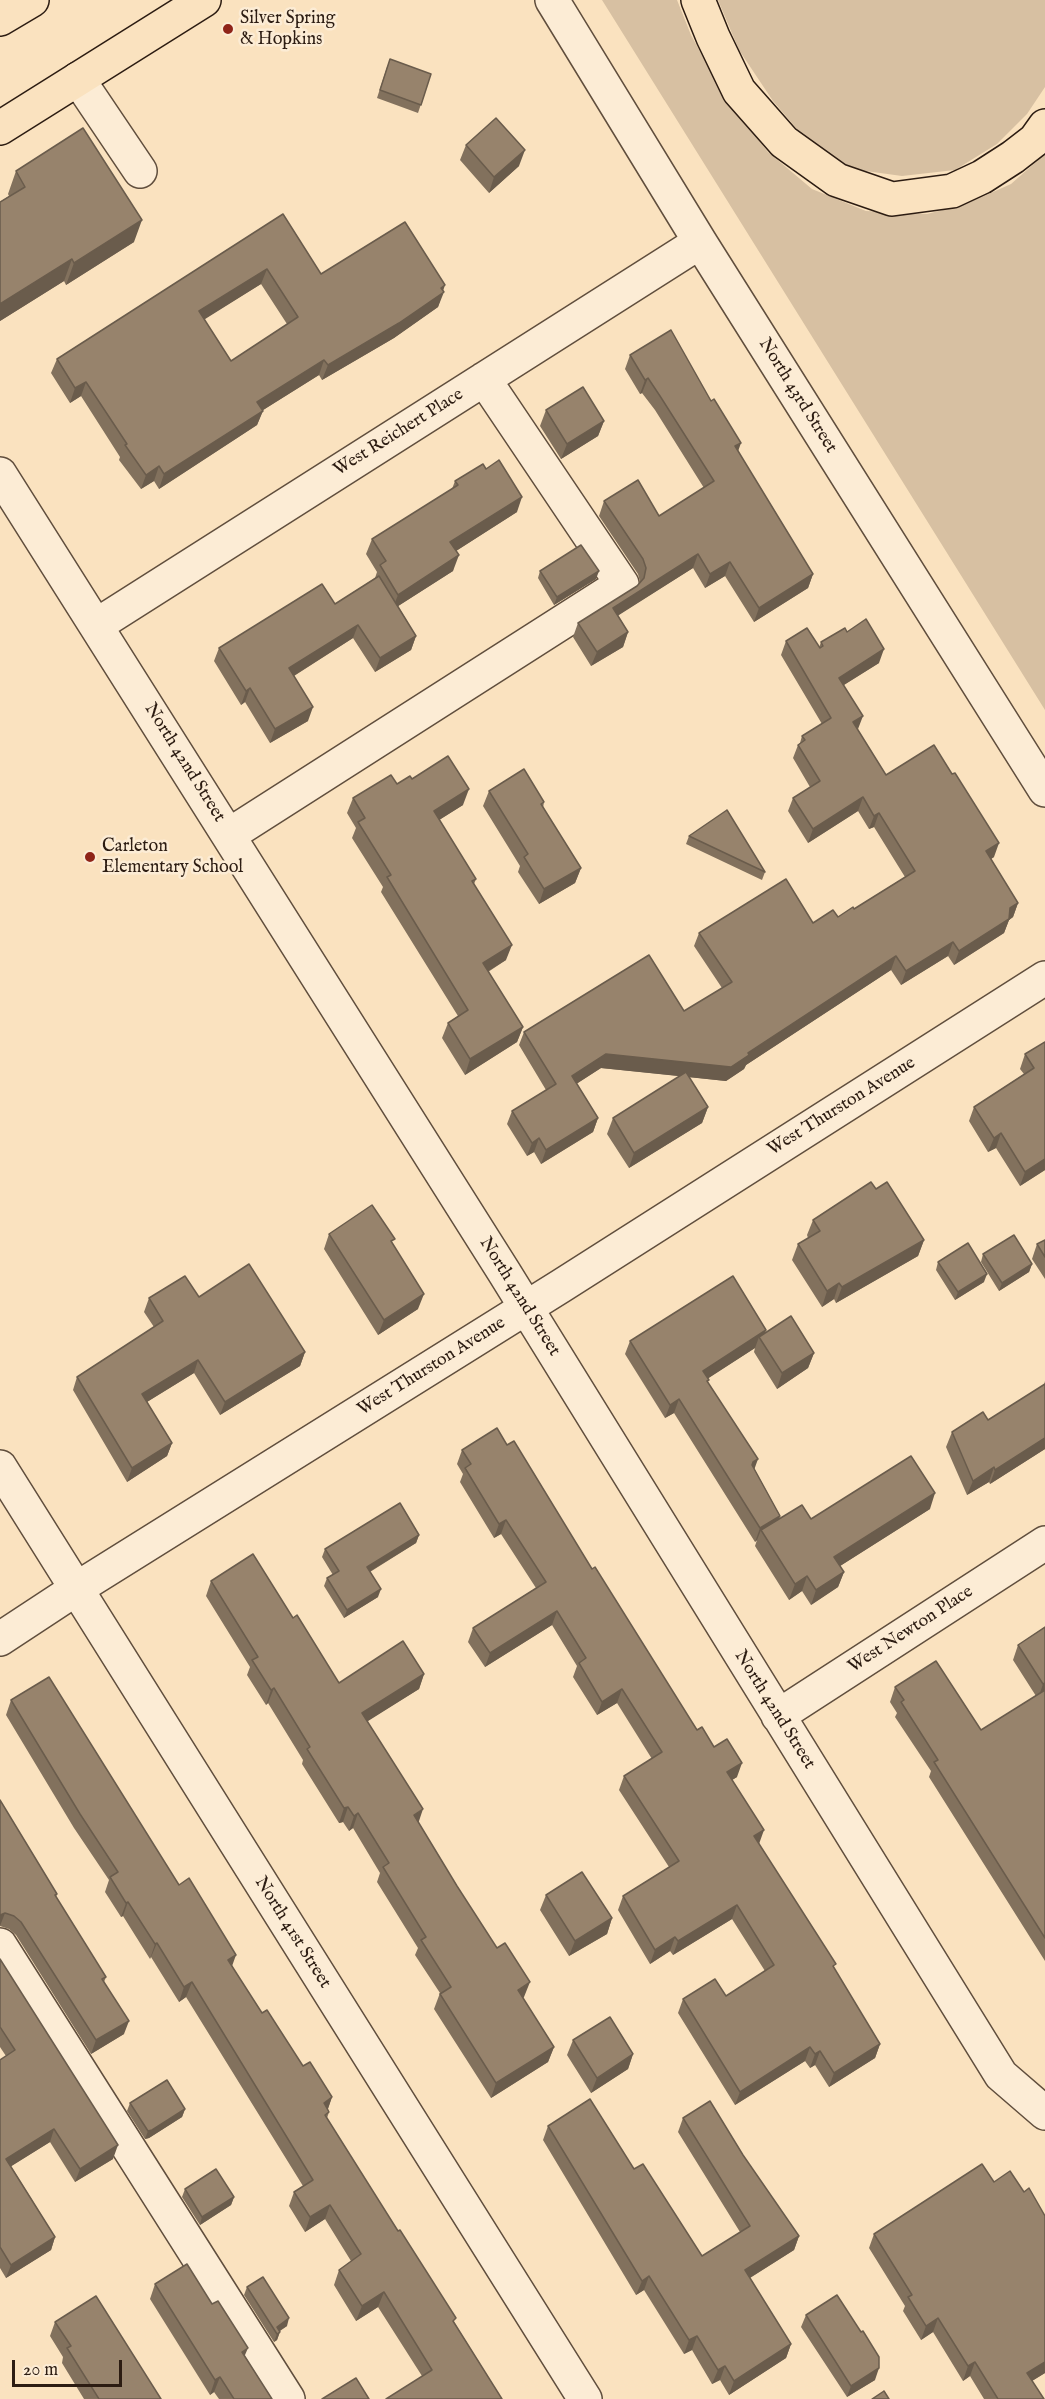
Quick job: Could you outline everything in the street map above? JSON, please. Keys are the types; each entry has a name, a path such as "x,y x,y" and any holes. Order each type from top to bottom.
{"main road":[{"path":"0,20 32,0"},
{"path":"0,128 204,0"},
{"path":"698,0 713,38 739,91 784,142 837,180 892,199 952,191 982,177 1013,157 1035,140 1045,126"}],"street":[{"name":"North 43rd Street","path":"552,0 700,242 1045,790"},
{"path":"78,80 140,171"},
{"name":"West Reichert Place","path":"97,625 700,242"},
{"path":"229,835 622,584 484,379"},
{"name":"North 42nd Street","path":"0,474 526,1308 1002,2074 1045,2113"},
{"name":"West Thurston Avenue","path":"0,1640 76,1589 526,1308 1045,978"},
{"name":"North 41st Street","path":"0,1467 585,2399"},
{"name":"West Newton Place","path":"778,1716 1045,1544"},
{"path":"0,1945 288,2399"}],"shaded area":[{"path":"602,0 677,0 691,35 726,99 768,152 812,189 866,211 927,214 966,204 1011,184 1045,154 1045,710"},
{"path":"718,0 1045,0 1045,87 1027,114 997,144 955,170 902,176 851,169 808,142 773,101 739,50"}],"building":[{"path":"390,59 431,74 421,105 380,90"},
{"path":"496,118 525,150 494,177 466,145"},
{"path":"83,128 142,220 74,263 72,259 0,304 0,202 25,187 16,171"},
{"path":"283,214 321,274 405,222 445,285 441,288 444,292 399,323 328,365 324,360 257,402 263,411 164,474 159,466 146,475 86,382 75,388 57,359","holes":["267,269 298,317 231,361 199,311"]},
{"path":"671,330 711,401 714,399 741,443 735,446 813,574 759,608 730,562 710,574 698,554 613,608 628,632 597,652 578,623 637,586 644,578 646,568 643,559 604,501 638,480 659,516 714,481 648,378 645,380 630,355"},
{"path":"583,387 604,421 567,444 546,410"},
{"path":"499,460 522,497 450,542 459,555 398,595 380,565 386,561 372,539 458,485 455,481 483,464 486,469"},
{"path":"581,545 599,571 557,597 540,571"},
{"path":"379,576 416,636 380,658 358,625 289,668 313,707 275,729 250,688 246,691 219,648 322,584 335,604"},
{"path":"866,619 884,649 839,678 863,716 853,722 886,775 934,745 952,774 955,773 999,843 986,851 1018,903 1010,908 1009,919 959,951 953,942 906,971 896,956 748,1053 749,1055 731,1067 606,1054 572,1076 598,1118 546,1150 539,1138 532,1143 512,1111 556,1084 524,1032 649,955 684,1011 732,982 699,933 786,879 813,923 833,910 838,917 853,907 854,909 915,871 879,813 874,816 863,797 813,829 793,798 820,781 798,745 805,740 802,736 831,718 786,641 807,628 820,648 823,646 821,642 845,628 847,632"},
{"path":"448,756 469,789 434,811 476,879 472,881 512,945 483,963 523,1027 470,1059 448,1023 468,1010 387,877 391,875 358,822 365,818 353,798 391,775 397,784 410,776 412,779"},
{"path":"524,769 544,802 541,804 581,868 544,889 524,857 528,854 489,791"},
{"path":"727,810 765,872 689,836"},
{"path":"1045,1042 1045,1159 1025,1172 1001,1133 994,1138 974,1107 1034,1068 1025,1054"},
{"path":"686,1072 708,1107 634,1153 613,1118"},
{"path":"871,1182 876,1189 887,1182 924,1240 842,1287 839,1283 827,1291 798,1244 820,1231 813,1220"},
{"path":"372,1205 395,1239 391,1241 424,1294 384,1320 329,1234"},
{"path":"1014,1235 1032,1264 1002,1283 983,1254"},
{"path":"1045,1240 1045,1257 1037,1244"},
{"path":"968,1243 987,1274 958,1292 938,1262"},
{"path":"249,1264 305,1352 225,1402 198,1360 142,1394 172,1443 132,1468 77,1377 163,1321 149,1298 185,1276 199,1297"},
{"path":"733,1276 766,1330 703,1371 709,1380 707,1381 758,1459 752,1465 780,1516 760,1528 679,1399 670,1405 630,1341"},
{"path":"791,1316 814,1353 782,1373 759,1337"},
{"path":"1045,1384 1045,1438 995,1470 994,1467 973,1481 952,1432 983,1412 988,1420"},
{"path":"497,1428 507,1445 514,1441 592,1569 595,1567 697,1730 702,1727 714,1747 727,1739 742,1763 727,1772 764,1830 754,1836 836,1964 833,1966 880,2044 834,2073 820,2051 815,2054 810,2047 740,2092 683,1999 715,1979 726,1996 774,1965 737,1905 678,1941 675,1937 655,1950 623,1896 679,1861 624,1776 662,1752 622,1689 602,1702 579,1663 586,1658 557,1611 490,1653 473,1628 546,1582 506,1520 499,1524 465,1468 471,1464 462,1450"},
{"path":"911,1456 935,1493 834,1557 844,1572 816,1590 807,1576 795,1584 761,1530 802,1505 811,1519"},
{"path":"400,1503 419,1535 367,1567 381,1589 347,1610 327,1578 339,1571 325,1549"},
{"path":"253,1554 293,1618 297,1615 339,1683 403,1641 424,1674 362,1713 423,1809 414,1815 457,1886 497,1948 505,1943 530,1982 518,1990 554,2047 496,2083 440,1994 451,1987 421,1940 426,1937 383,1867 389,1863 358,1813 354,1816 348,1807 344,1808 307,1749 310,1747 274,1688 271,1690 252,1660 258,1657 211,1581"},
{"path":"1045,1627 1045,1683 1043,1684 1018,1645"},
{"path":"936,1661 981,1730 1045,1690 1045,1938 934,1762 938,1760 901,1702 904,1700 895,1687"},
{"path":"49,1677 179,1885 189,1878 236,1955 228,1960 262,2013 267,2010 303,2066 310,2062 332,2097 324,2103 329,2112 325,2115 456,2318 453,2321 502,2399 386,2399 432,2370 384,2292 362,2306 339,2270 361,2254 330,2205 310,2217 294,2192 313,2180 192,1982 184,1987 157,1943 155,1944 128,1902 126,1903 110,1877 118,1872 11,1700"},
{"path":"0,1800 106,1977 102,1979 129,2021 96,2040 21,1922 5,1913 0,1915"},
{"path":"582,1872 612,1918 575,1941 546,1895"},
{"path":"0,1959 118,2145 80,2169 54,2129 6,2159 55,2237 11,2265 0,2247 0,2060 15,2050 0,2027"},
{"path":"610,2017 633,2054 597,2078 573,2040"},
{"path":"167,2080 185,2109 148,2131 130,2103"},
{"path":"590,2099 634,2169 643,2164 702,2256 750,2226 683,2118 710,2101 743,2155 799,2236 745,2270 791,2344 734,2381 725,2366 718,2370 697,2336 689,2340 649,2276 642,2281 548,2126"},
{"path":"982,2164 994,2182 1010,2171 1024,2192 1029,2188 1045,2216 1045,2362 1027,2373 1044,2399 998,2399 975,2362 968,2366 938,2318 926,2326 908,2297 912,2295 874,2234"},
{"path":"216,2169 234,2197 202,2217 185,2189"},
{"path":"187,2264 212,2304 218,2301 248,2348 242,2352 272,2399 234,2399 220,2377 215,2380 155,2284"},
{"path":"263,2277 289,2318 277,2327 280,2332 277,2334 247,2287"},
{"path":"837,2295 879,2357 879,2368 851,2386 806,2315"},
{"path":"96,2296 161,2399 99,2399 67,2348 71,2346 55,2322"},
{"path":"356,2378 369,2399 322,2399"},
{"path":"884,2391 889,2399 872,2399"}],"place":[{"name":"Silver Spring & Hopkins","path":"228,29"},
{"name":"Carleton Elementary School","path":"90,857"}]}
